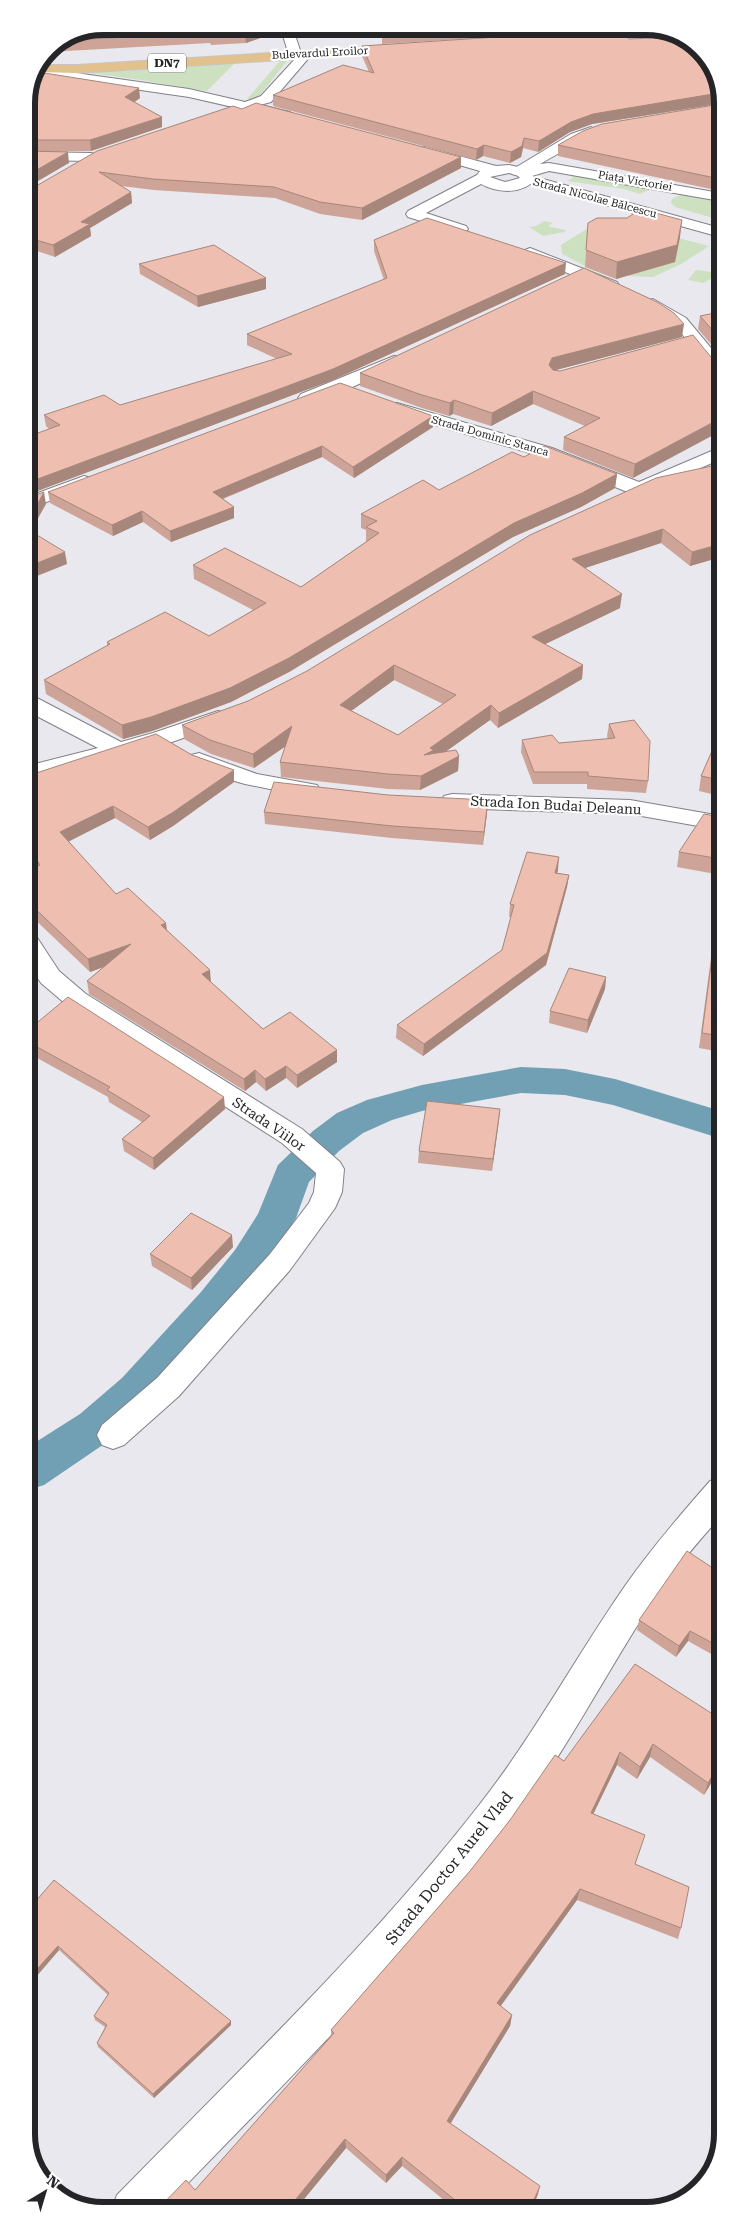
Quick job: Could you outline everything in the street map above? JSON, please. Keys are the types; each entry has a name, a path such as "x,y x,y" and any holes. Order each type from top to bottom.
{"main road":[{"path":"575,36 601,35"},
{"path":"450,43 556,37"},
{"name":"Bulevardul Eroilor","path":"49,62 411,45"},
{"name":"Bulevardul Eroilor","path":"44,70 77,69 294,51"}],"street":[{"path":"43,71 190,93 266,99 301,60 294,51 289,35"},
{"path":"273,67 294,51"},
{"path":"223,113 249,98"},
{"path":"249,98 294,117"},
{"path":"543,163 576,137 606,127"},
{"path":"410,147 466,162 486,175"},
{"path":"35,156 96,155 68,171"},
{"name":"Piața Victoriei","path":"496,186 516,186 523,175 538,168 543,163 714,196"},
{"path":"486,175 486,183 496,186"},
{"path":"496,186 455,210 454,221 469,232 413,214 486,175 523,175"},
{"name":"Strada Nicolae Bălcescu","path":"523,175 714,231"},
{"path":"518,248 631,293 672,314 714,361"},
{"path":"565,281 583,273"},
{"path":"679,345 697,340"},
{"path":"293,404 340,386 412,352"},
{"name":"Strada Dominic Stanca","path":"340,386 415,414 546,452 639,489"},
{"path":"615,499 714,455"},
{"path":"35,500 101,476"},
{"path":"35,706 118,749"},
{"path":"35,771 162,738 240,709"},
{"path":"162,738 202,762 247,777 283,787 334,794"},
{"name":"Strada Ion Budai Deleanu","path":"428,800 630,807 714,822"},
{"name":"Strada Viilor","path":"35,954 50,977 77,1000 292,1136 330,1169 328,1192 321,1208 280,1262 168,1387 113,1436"},
{"name":"Strada Doctor Aurel Vlad","path":"140,2202 332,2004 429,1896 494,1817 546,1744 636,1598 673,1547 714,1500"}],"green space":[{"path":"237,61 207,91 76,71"},
{"path":"280,61 287,61 256,100 247,99"},
{"path":"570,174 642,187 649,190 640,194 624,189 567,181 573,178"},
{"path":"692,194 714,200 714,218 675,207 671,203 672,199 680,195"},
{"path":"603,219 709,246 681,264 653,277 627,276 595,271 562,254 561,245"},
{"path":"544,221 553,223 549,225 550,227 566,230 543,236 529,227 536,226"},
{"path":"696,270 714,272 714,277 704,283 688,280"}],"building":[{"path":"103,35 170,35 79,40"},
{"path":"528,35 625,35 629,39 671,40 687,49 703,65 712,85 713,94 593,114 571,122 539,141 524,138 522,146 511,152 484,145 477,149 273,95 343,65 374,73 362,46"},
{"path":"42,73 139,88 125,97 162,117 90,140 35,140 36,90"},
{"path":"256,103 461,157 362,208 320,202 274,187 153,179 99,172 131,192 81,222 90,224 53,245 35,240 35,186 97,151 233,106 242,109"},
{"path":"714,105 714,178 558,145 583,131 602,124"},
{"path":"35,151 68,152 35,171"},
{"path":"641,209 682,220 677,245 617,262 586,250 588,223 597,218 627,218"},
{"path":"427,218 566,263 333,369 35,480 35,434 60,425 44,415 104,395 120,405 292,354 247,334 387,278 374,240"},
{"path":"214,245 266,278 197,296 139,264"},
{"path":"584,268 657,302 674,313 684,324 552,358 549,365 553,370 560,371 693,335 714,361 714,422 635,464 564,437 600,418 533,391 492,413 454,400 450,403 422,395 360,373"},
{"path":"714,313 714,332 700,316"},
{"path":"340,383 433,416 353,467 322,446 213,492 234,507 170,531 142,511 112,525 48,492"},
{"path":"545,446 617,474 582,493 514,523 289,658 230,688 151,717 122,725 44,680 110,644 107,642 165,612 209,636 266,603 193,565 225,548 301,587 379,533 366,527 377,521 361,514 423,480 439,490 512,452 524,457"},
{"path":"714,466 714,546 692,552 663,529 572,559 622,594 532,637 583,665 499,713 491,705 430,748 434,750 424,755 456,750 459,756 421,776 280,762 292,726 253,754 210,740 182,725 248,701 307,671 530,535 656,478","holes":["394,665 456,695 398,735 340,705"]},
{"path":"44,492 35,508 35,495"},
{"path":"35,534 65,552 35,564"},
{"path":"634,720 650,741 648,781 588,776 588,772 534,772 522,740 552,735 559,743 615,738 609,724"},
{"path":"156,734 192,755 234,770 172,813 148,827 113,806 60,832 116,894 128,888 166,923 161,925 210,970 202,974 263,1029 290,1012 337,1050 297,1075 286,1066 265,1079 255,1070 244,1079 87,981 131,944 88,959 35,909 35,867 40,865 35,857 35,773"},
{"path":"714,746 714,779 701,776"},
{"path":"274,782 388,795 488,800 484,832 392,826 264,812"},
{"path":"704,814 714,816 714,858 679,852"},
{"path":"527,852 559,857 555,873 569,875 547,953 424,1044 397,1025 502,950 514,905 510,904"},
{"path":"714,943 714,1035 702,1033"},
{"path":"569,968 606,977 588,1020 550,1011"},
{"path":"68,997 224,1097 153,1158 122,1139 150,1116 107,1090 110,1087 35,1046 35,1024"},
{"path":"427,1101 500,1109 493,1159 419,1151"},
{"path":"191,1213 232,1235 191,1278 150,1254"},
{"path":"687,1551 714,1569 714,1644 690,1631 679,1646 639,1620"},
{"path":"635,1664 714,1715 714,1773 708,1783 653,1744 640,1767 620,1752 591,1813 645,1835 635,1864 689,1887 681,1928 580,1889 497,2003 512,2015 447,2121 540,2186 533,2202 457,2202 402,2157 386,2175 345,2139 294,2202 165,2202 186,2180 195,2190 334,2033 331,2030 470,1871 510,1820 555,1755 564,1761"},
{"path":"54,1880 231,2021 153,2094 97,2043 107,2025 94,2016 109,1993 58,1946 35,1971 35,1902"}],"waterway":[{"path":"35,1466 95,1427 137,1391 176,1349 216,1304 249,1261 276,1218 292,1175 326,1141 350,1123 380,1110 422,1098 521,1080 565,1082 615,1092 714,1123"}]}
